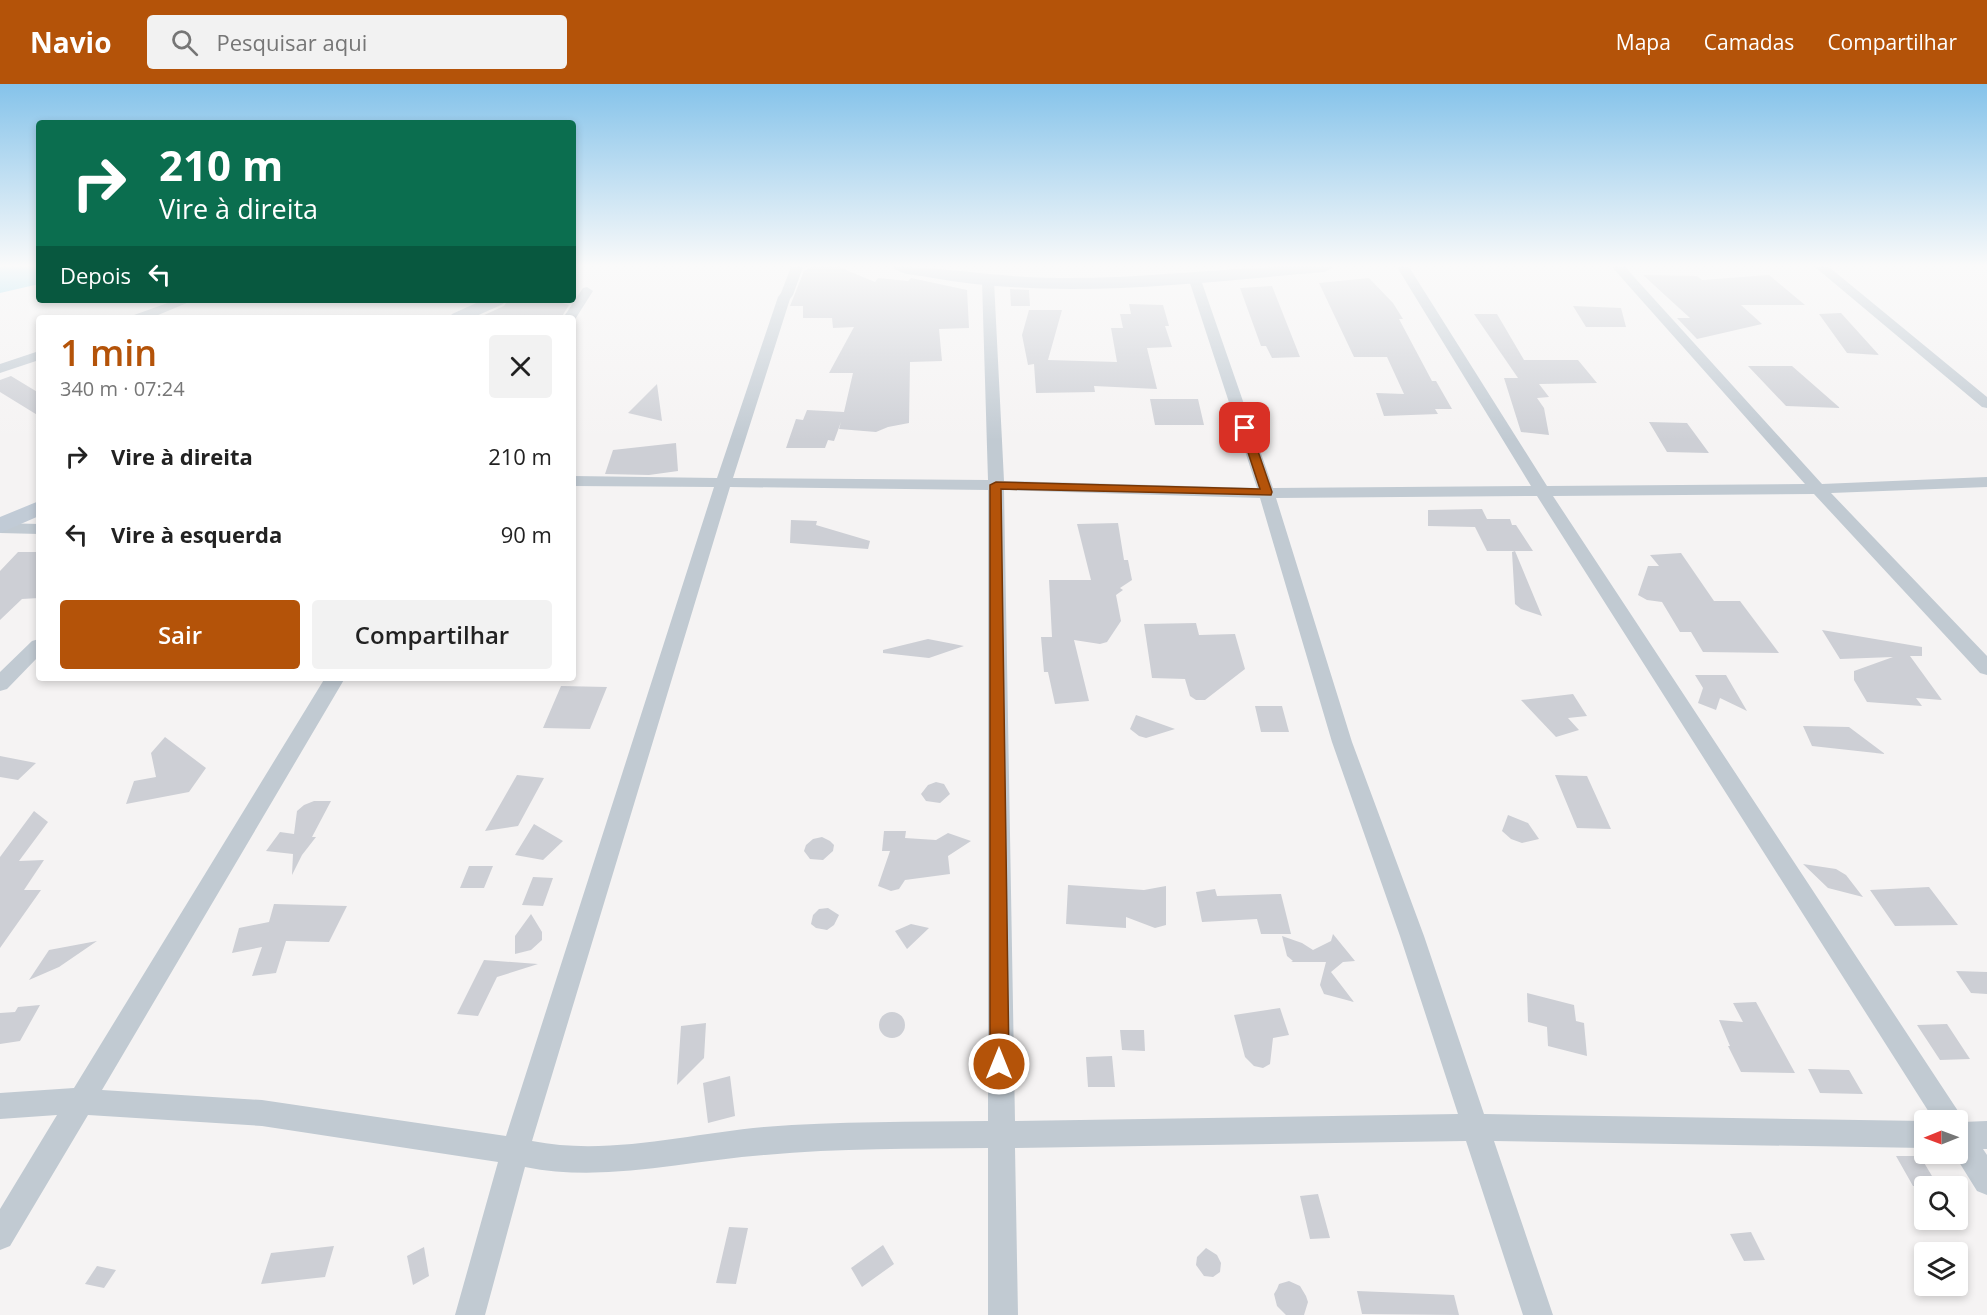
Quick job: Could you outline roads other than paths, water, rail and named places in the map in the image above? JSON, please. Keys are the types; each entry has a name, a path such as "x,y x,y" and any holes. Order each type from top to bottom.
{"main road":[{"path":"0,527 36,509"}],"street":[{"path":"470,1315 515,1151 723,483 775,324"},
{"path":"990,324 996,485 1003,1315"},
{"path":"1210,324 1267,492 1342,742 1477,1127 1538,1315"},
{"path":"1439,324 1543,492 1942,1110"},
{"path":"1670,324 1818,489 1987,668"},
{"path":"1891,324 1987,404"},
{"path":"0,369 36,356"},
{"path":"576,482 996,485 1267,492 1543,492 1818,489 1987,482"},
{"path":"0,527 36,529"},
{"path":"0,684 36,648"},
{"path":"0,1236 332,681"},
{"path":"0,1106 80,1101 262,1113 515,1151 554,1159 606,1159 822,1137 1000,1133 1477,1127 1914,1135"},
{"path":"1968,1133 1987,1135"},
{"path":"1968,1151 1987,1181"}]}
